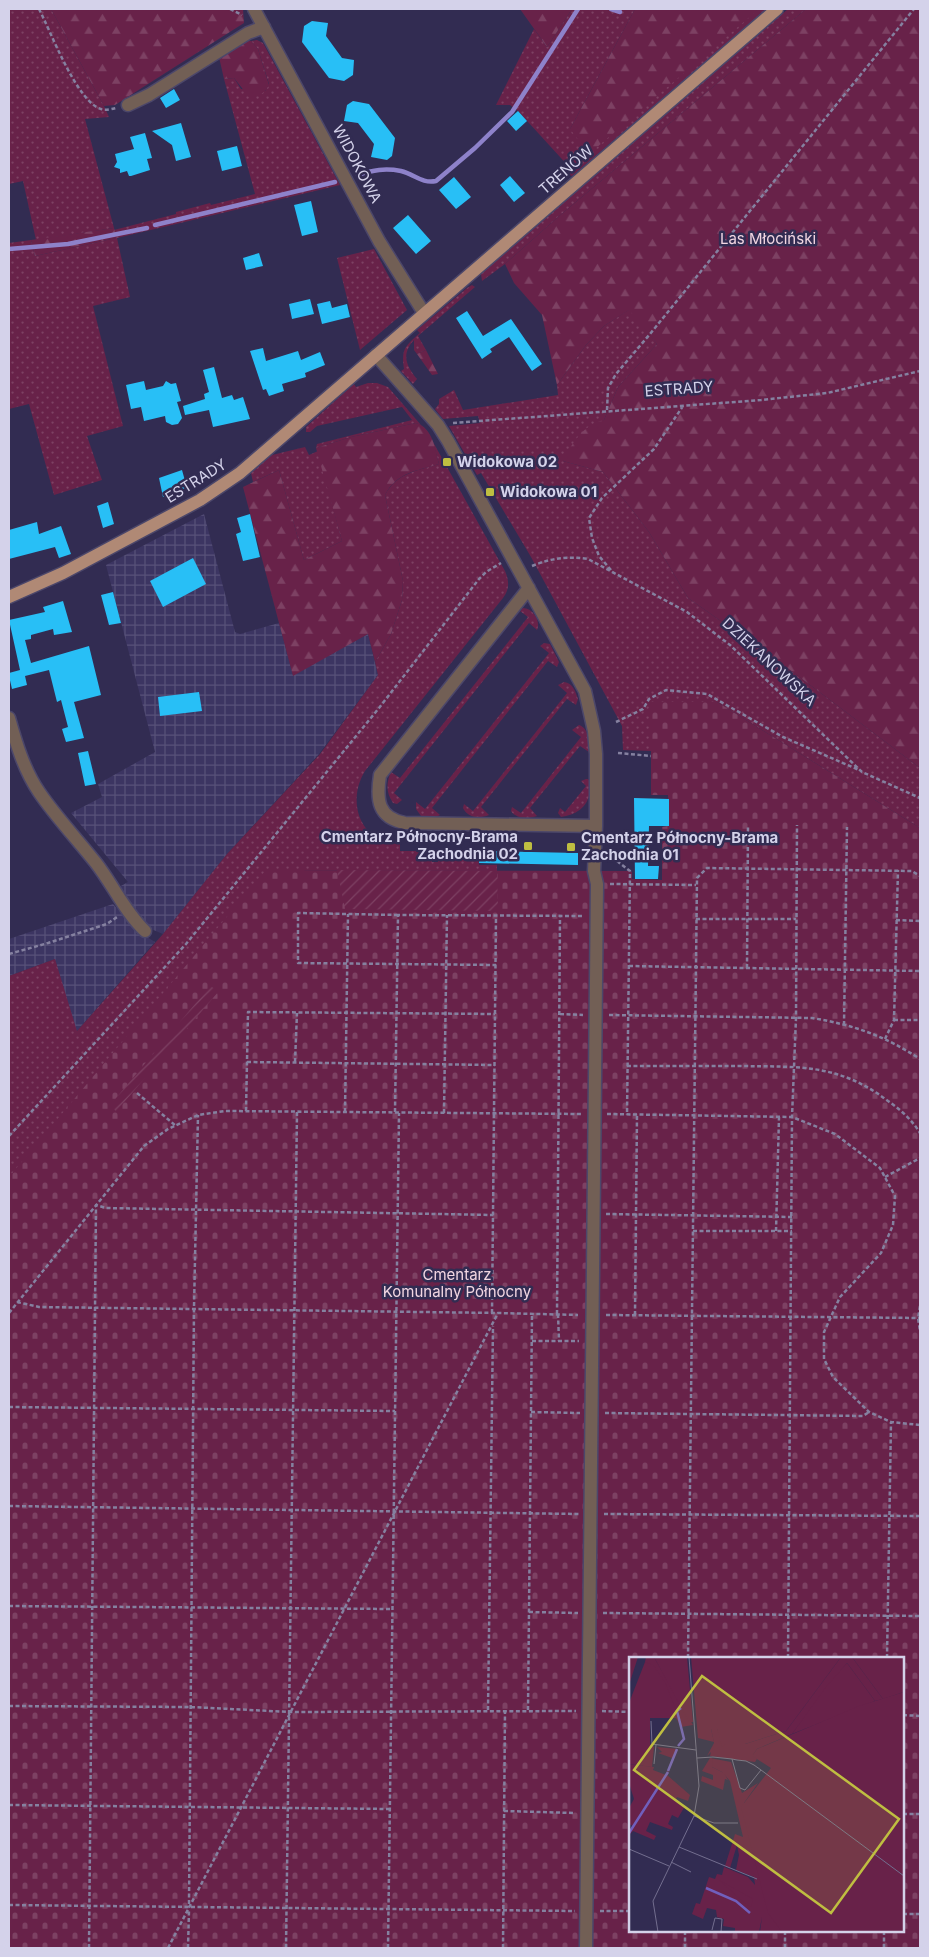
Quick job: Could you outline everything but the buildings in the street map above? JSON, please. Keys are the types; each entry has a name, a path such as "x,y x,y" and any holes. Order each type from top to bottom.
{"main road":[{"name":"TRENÓW","path":"376,355 777,9"},
{"name":"ESTRADY","path":"9,597 62,573 200,500 240,473 376,355"}],"street":[{"name":"WIDOKOWA","path":"254,9 379,241 424,314"},
{"path":"128,105 149,96 248,33 264,27"},
{"path":"376,355 438,425 453,448 584,691 594,731 596,754 597,916 596,1114 586,1948"},
{"path":"528,588 380,775 378,785 380,805 385,814 394,821 406,823 596,826"},
{"path":"9,718 13,735 38,790 52,810 97,864 124,905 145,931"}],"path":[{"path":"39,9 80,92 92,104 102,110 128,105"},
{"path":"607,410 608,388 616,374 914,9"},
{"name":"ESTRADY","path":"438,425 477,420 495,421 607,410 761,400 826,393 920,371"},
{"path":"612,571 599,556 592,538 589,518 602,498 654,449 683,405"},
{"name":"DZIEKANOWSKA","path":"531,566 546,560 570,556 588,559 688,612 730,645 862,772 920,798"},
{"path":"9,1136 186,944 379,708 479,579 486,572 503,562"},
{"path":"616,722 643,708 649,699 666,690 707,694 783,737 862,772"},
{"path":"618,753 651,756"},
{"path":"747,968 748,825"},
{"path":"788,1657 792,1117 796,1018 797,825"},
{"path":"844,1025 847,827"},
{"path":"618,861 630,872 627,1114"},
{"path":"688,1657 696,878 707,868 898,870 912,871 920,876"},
{"path":"885,1039 894,1020 898,870"},
{"path":"596,878 630,884 696,885"},
{"path":"9,954 48,944 107,924 117,917 124,905"},
{"path":"496,965 298,963 298,913 597,916"},
{"path":"345,1112 348,914"},
{"path":"388,1948 398,1213 396,1064 398,915"},
{"path":"444,1113 447,915"},
{"path":"492,1313 496,916"},
{"path":"559,1341 560,916"},
{"path":"696,919 796,919"},
{"path":"896,920 920,921"},
{"path":"629,966 920,971"},
{"path":"246,1111 248,1012 496,1014"},
{"path":"295,1062 297,1013"},
{"path":"560,1014 812,1018 867,1031 899,1045 920,1059"},
{"path":"894,1020 920,1020"},
{"path":"247,1062 495,1065"},
{"path":"627,1066 794,1067 822,1069 862,1082 901,1110 915,1124 920,1133"},
{"path":"137,1093 176,1126"},
{"path":"9,1313 144,1146 198,1115 226,1111 246,1111 792,1117 835,1134 880,1168 895,1196 893,1225 881,1253 840,1296 824,1332 824,1359 832,1377 868,1412 891,1422 920,1425"},
{"path":"286,1948 297,1112"},
{"path":"188,1948 194,1308 198,1115"},
{"path":"635,1315 637,1115"},
{"path":"776,1231 779,1117"},
{"path":"885,1177 920,1158"},
{"path":"96,1205 106,1208 493,1215"},
{"path":"88,1948 96,1205"},
{"path":"594,1214 792,1217"},
{"path":"693,1230 792,1231"},
{"path":"17,1302 39,1307 919,1318"},
{"path":"920,1306 920,1331"},
{"path":"168,1948 498,1313"},
{"path":"528,1710 532,1314"},
{"path":"488,1710 493,1324"},
{"path":"532,1341 593,1342"},
{"path":"9,1407 395,1412"},
{"path":"531,1412 862,1416 868,1412"},
{"path":"887,1657 891,1422"},
{"path":"9,1506 394,1512 920,1516"},
{"path":"9,1606 392,1609"},
{"path":"529,1612 920,1616"},
{"path":"9,1706 191,1707 290,1712 488,1710 629,1712"},
{"path":"503,1948 505,1710"},
{"path":"904,1715 920,1716"},
{"path":"9,1805 390,1809"},
{"path":"504,1811 587,1813"},
{"path":"904,1814 920,1814"},
{"path":"9,1905 629,1911"},
{"path":"904,1914 920,1914"},
{"path":"685,1932 685,1948"},
{"path":"785,1932 785,1948"},
{"path":"884,1932 884,1948"}],"shaded area":[{"path":"204,514 235,632 240,634 279,623 293,675 368,634 378,675 319,754 227,854 163,934 151,929 139,918 119,887 128,882 71,813 102,797 98,784 155,752 106,565"},
{"path":"113,904 137,931 155,942 76,1032 55,959 9,976 9,939"}],"green space":[{"path":"9,9 51,9 104,106 109,117 85,119 114,228 36,240 23,181 9,184"},
{"path":"51,9 243,9 244,23 115,105 104,106"},
{"path":"520,9 572,9 547,47"},
{"path":"572,9 635,9 570,129 759,9 766,9 572,176 566,174 571,169 518,111 510,105 496,105 534,29 547,47"},
{"path":"635,9 759,9 589,154 570,129"},
{"path":"788,9 806,9 558,217 505,264 482,281 481,274"},
{"name":"Las Młociński","path":"806,9 920,9 920,768 785,666 688,598 649,532 603,472 563,461 579,435 590,426 604,420 618,387 657,344 629,310 604,326 586,345 557,385 542,315 514,283 505,264 558,217"},
{"path":"246,40 251,41 258,49 269,85 261,94 249,97 234,78 224,79 219,57"},
{"path":"257,40 263,43 340,185 117,238 130,297 93,306 123,426 87,436 102,480 54,495 29,404 9,409 9,243 31,240 35,256 116,238 114,230 210,203 211,205 255,194 224,79 234,78 241,89 265,91 269,84 258,49 251,41"},
{"path":"114,228 116,238 35,256 31,240"},
{"path":"374,249 407,310 360,350 337,258"},
{"path":"472,285 475,287 418,336 426,350 417,354 414,350 414,340 407,350 406,360 417,379 413,384 401,371 404,369 403,357 405,348 420,333 417,330"},
{"path":"630,309 657,344 618,387 604,420 563,461 603,472 649,532 688,598 785,666 920,768 920,828 717,702 651,702 651,751 623,750 622,726 531,557 481,473 477,475 449,426 480,423 478,416 443,419 435,409 439,404 439,399 454,390 463,410 558,395 557,385 586,345 604,326"},
{"path":"426,350 438,374 432,375 417,354"},
{"path":"368,383 377,383 388,387 421,425 416,423 351,437 316,448 317,444 412,420 402,407 317,426 310,432 306,432 306,427 354,384 356,387"},
{"path":"416,423 430,434 439,464 415,471 395,481 385,495 403,581 402,600 391,634 375,662 368,634 293,676 243,487 279,470 304,560 342,541 316,448 351,437"},
{"path":"433,442 505,571 508,588 503,598 365,771 359,783 357,807 360,819 366,829 375,837 386,842 400,844 400,851 432,851 432,862 438,862 438,851 478,851 479,865 497,865 497,871 305,870 9,1243 9,976 55,959 77,1031 163,934 227,854 320,754 378,675 375,662 391,634 402,600 403,581 385,495 401,477 439,464"},
{"path":"305,447 309,455 318,451 342,541 304,560 279,470 253,482 251,473 272,455"},
{"path":"523,608 530,610 537,619 537,630 529,623 394,793 402,800 397,804 393,803 388,788 391,772 400,778 528,617 520,611"},
{"path":"544,643 550,644 559,662 557,667 548,661 432,808 440,815 421,816 416,809 416,802 425,809 549,653 540,646"},
{"path":"564,682 570,684 575,690 578,699 576,705 567,699 481,807 489,815 478,817 468,814 463,808 464,804 473,811 567,693 558,685"},
{"name":"Cmentarz Komunalny Północny","path":"651,702 717,702 920,828 920,1948 9,1948 9,1177 266,870 630,871 632,872 632,879 662,880 662,827 668,826 668,795 651,795"},
{"path":"579,725 587,733 589,752 580,746 530,808 537,816 523,818 513,814 511,811 512,807 521,813 581,737 572,730"},
{"path":"586,779 590,782 587,802 580,810 561,817 558,813 560,808 565,812 586,786 581,781"},
{"path":"337,870 497,871 498,911 345,909"},
{"path":"210,986 219,991 116,1112 111,1104"}],"waterway":[{"path":"358,175 390,170 406,172 426,181 436,181 475,148 512,112 578,9"},
{"path":"611,9 620,12"},
{"path":"155,225 335,182"},
{"path":"9,249 68,244 147,228"}],"place":[{"name":"Widokowa 02","path":"447,462"},
{"name":"Widokowa 01","path":"490,492"},
{"name":"Cmentarz Północny-Brama Zachodnia 02","path":"528,846"},
{"name":"Cmentarz Północny-Brama Zachodnia 01","path":"571,847"}]}
